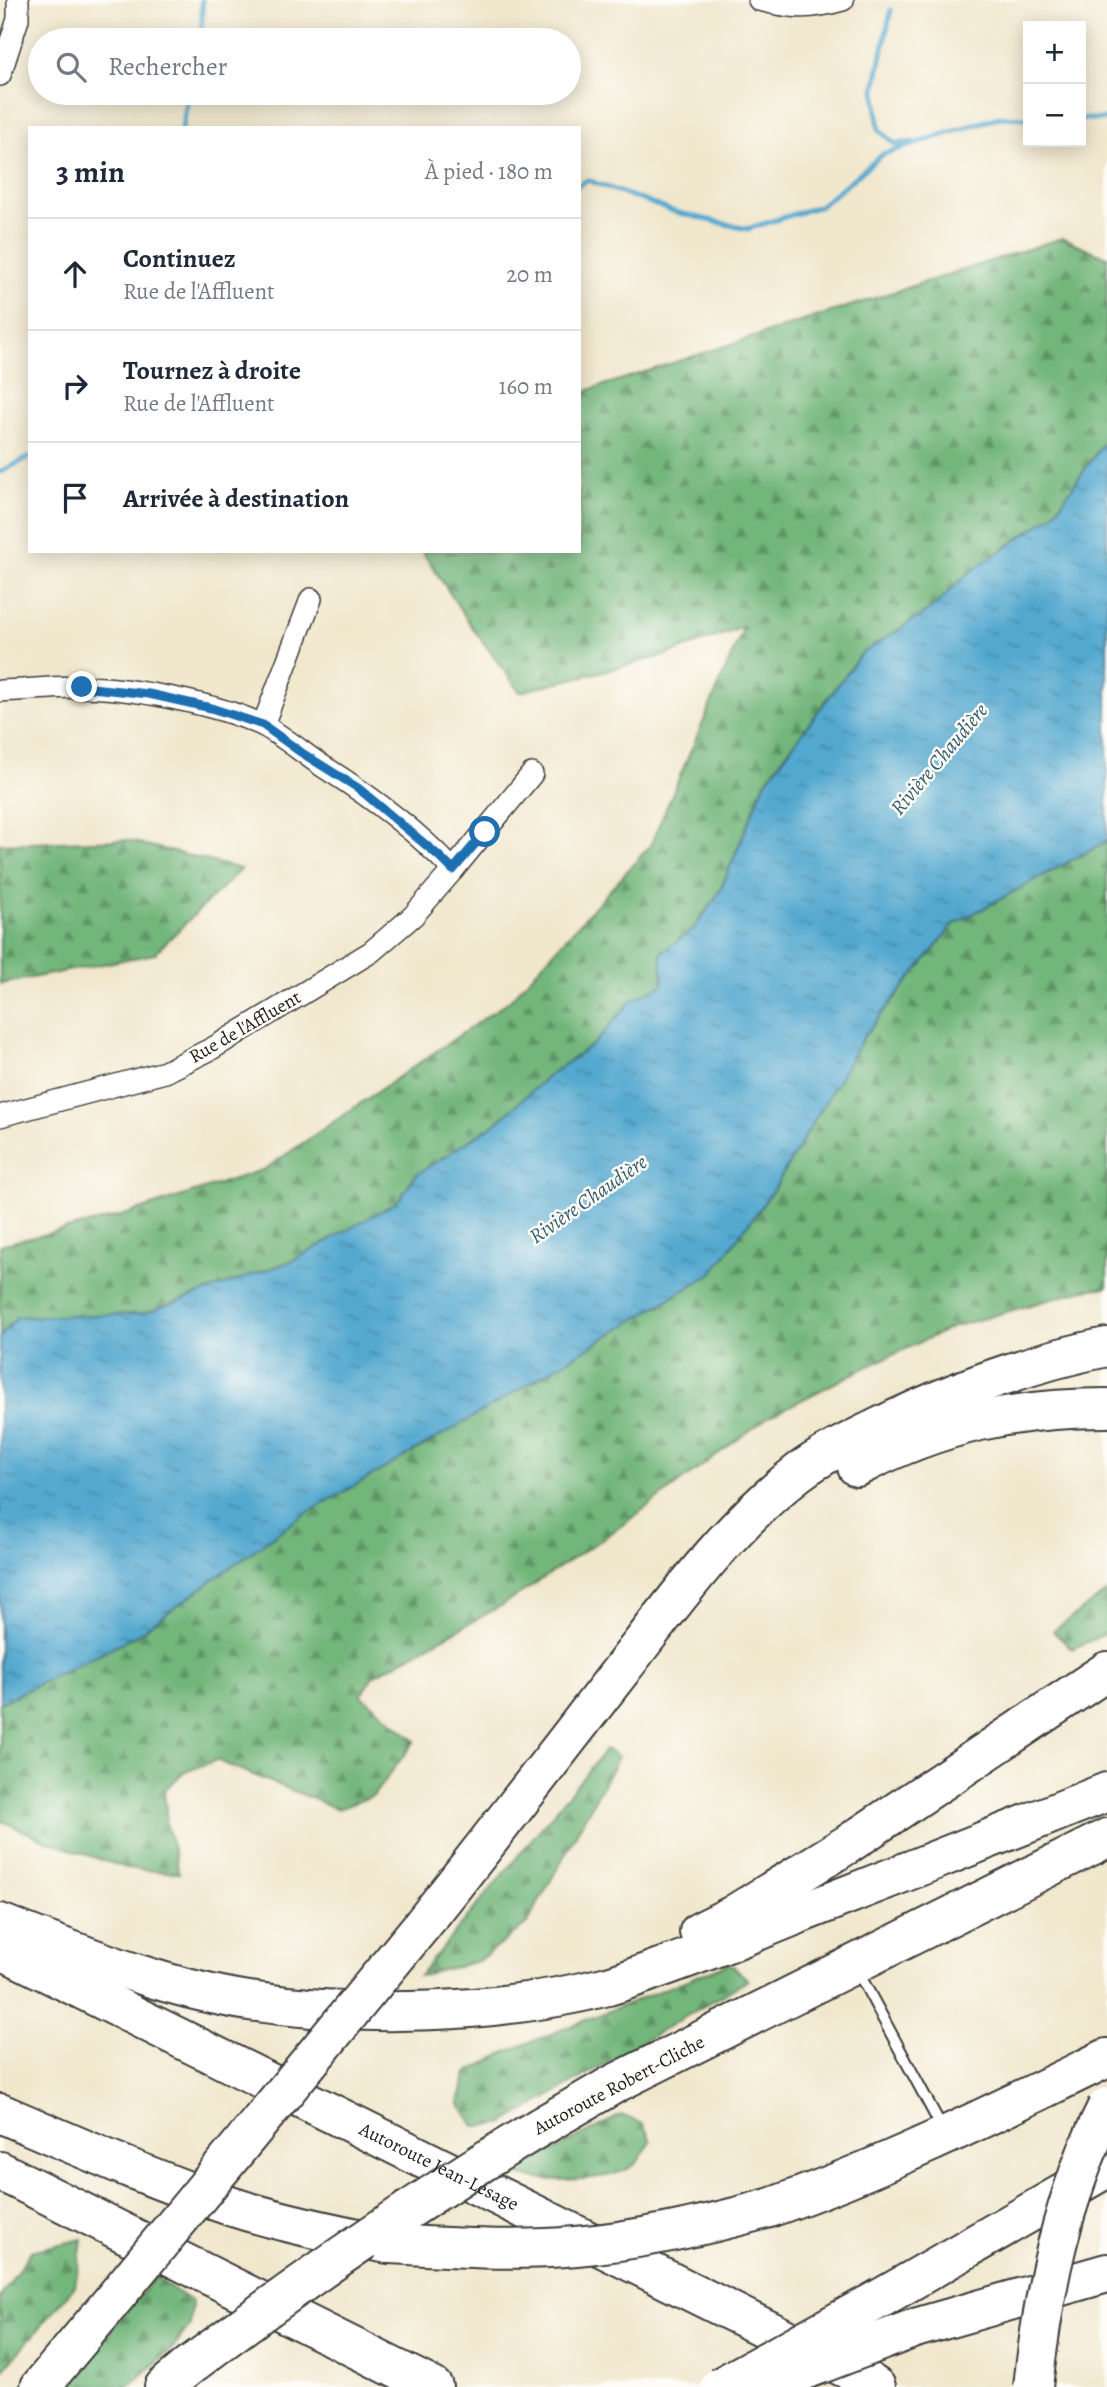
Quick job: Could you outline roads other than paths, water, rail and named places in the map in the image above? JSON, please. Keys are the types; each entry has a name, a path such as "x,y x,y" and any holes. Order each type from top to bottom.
{"highway":[{"path":"40,2387 423,1924 709,1556 747,1517 776,1490 835,1449 928,1403 1036,1364 1107,1347"},
{"path":"468,1867 730,1562 762,1530 794,1504 842,1474 891,1449 947,1429 1009,1414 1062,1408 1107,1408"},
{"path":"461,2008 547,1988 618,1965 688,1937 733,1914 848,1844 1107,1671"},
{"path":"0,1923 95,1960 174,1986 248,2001 314,2008 395,2010 461,2008 536,2001 610,1985 696,1956 1107,1792"},
{"name":"Autoroute Robert-Cliche","path":"177,2377 385,2225 467,2171 614,2084 1107,1838"},
{"name":"Autoroute Jean-Lesage","path":"0,1949 871,2382"},
{"path":"0,2113 116,2163 234,2207 328,2232 389,2244 492,2248 573,2246 651,2237 713,2224 829,2187 946,2136 1107,2058"},
{"path":"1033,2387 1039,2328 1063,2219 1107,2108"},
{"path":"720,2387 1107,2168"},
{"path":"0,2171 433,2387"},
{"path":"759,2387 915,2328 1107,2273"}],"street":[{"path":"0,75 18,19 18,0"},
{"path":"759,0 794,8 814,7 843,0"},
{"path":"263,725 311,599"},
{"path":"0,691 82,687 149,694 211,708 263,725 358,788 453,870"},
{"name":"Rue de l'Affluent","path":"0,1116 165,1072 213,1048 372,952 413,916 532,774"}],"lane":[{"path":"854,1964 946,2136"}],"water":[{"name":"Rivière Chaudière","path":"1107,438 1107,841 954,924 864,1036 774,1189 712,1273 465,1422 300,1517 135,1636 0,1703 0,1337 17,1317 143,1314 292,1261 397,1202 416,1175 495,1124 548,1076 595,1043 632,1000 663,985 661,953 693,930 720,891 765,783 861,654 931,609 971,571 1053,515"}],"waterway":[{"path":"201,28 202,0"},
{"path":"891,10 875,88 879,130 895,144 913,142"},
{"path":"182,126 187,105"},
{"path":"581,184 587,180 675,212 747,229 820,206 883,154 999,117 1023,118"},
{"path":"1086,119 1107,119"},
{"path":"0,472 28,458"}]}
